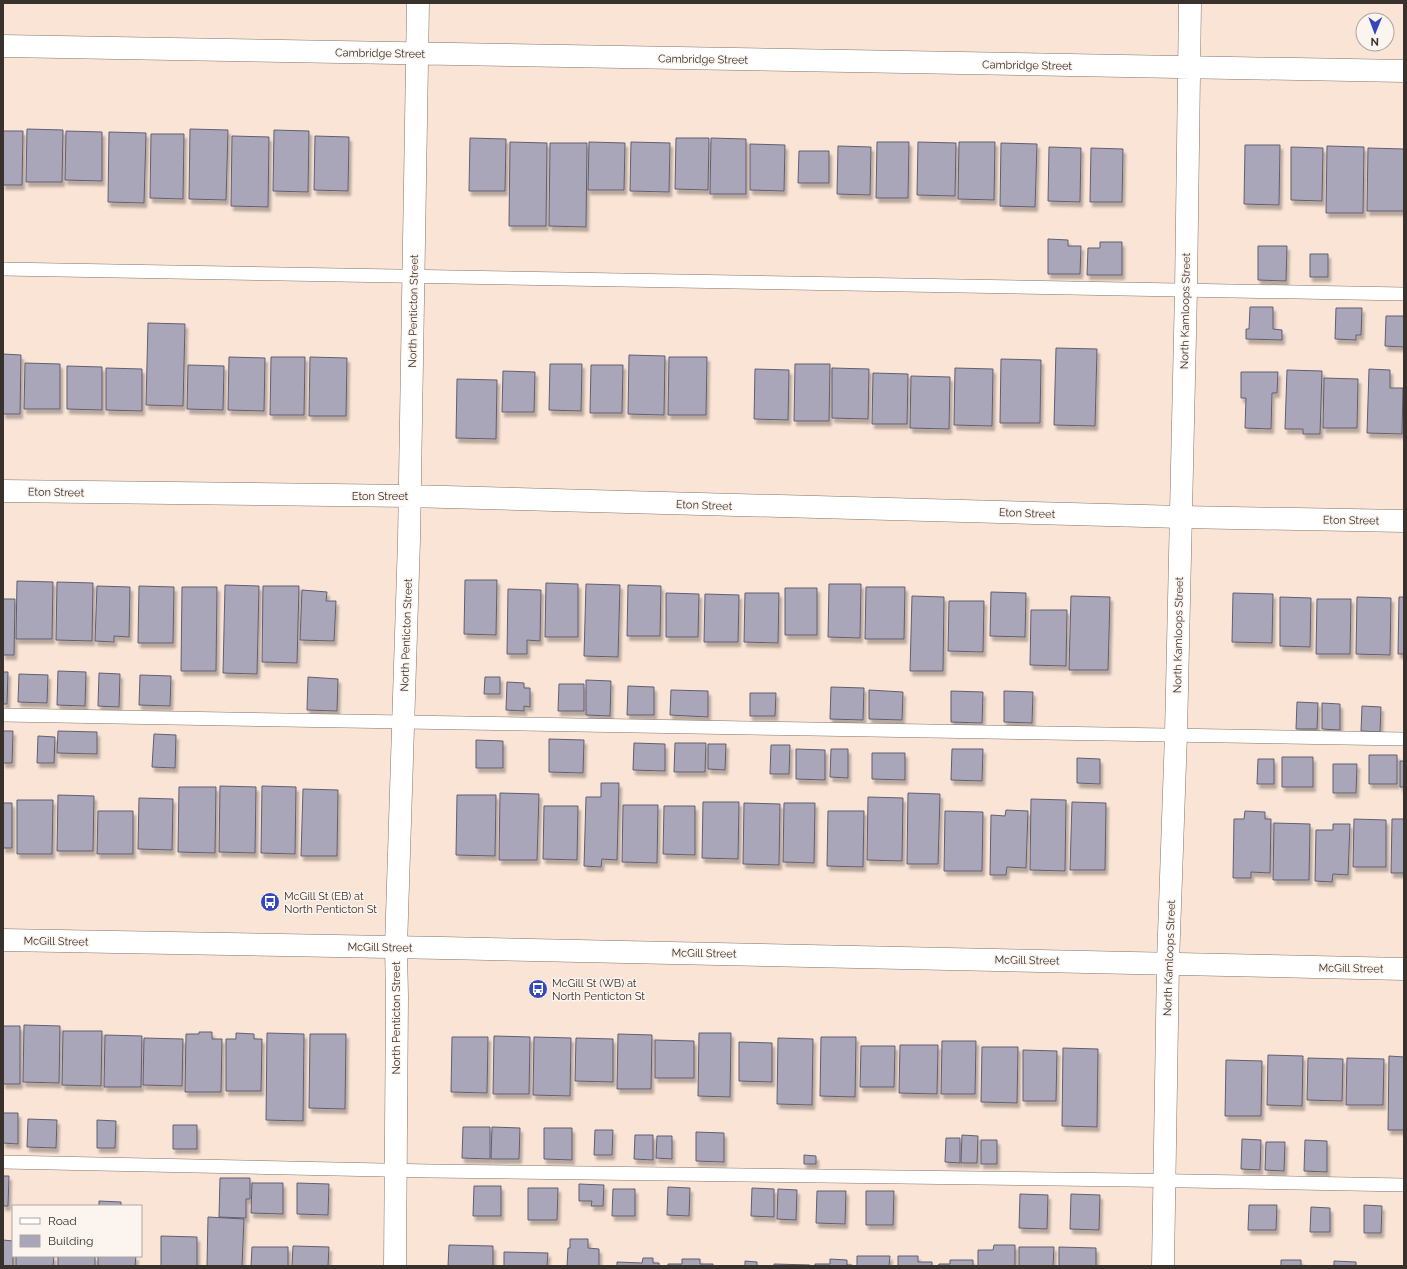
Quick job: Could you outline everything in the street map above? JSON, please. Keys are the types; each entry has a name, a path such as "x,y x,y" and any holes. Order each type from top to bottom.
{"street":[{"name":"North Penticton Street","path":"395,1266 396,947 409,496 418,3"},
{"name":"North Kamloops Street","path":"1163,1266 1168,963 1176,734 1186,290 1190,3"},
{"name":"Cambridge Street","path":"3,46 1404,71"},
{"name":"Eton Street","path":"3,491 409,496 1181,518 1404,521"},
{"name":"McGill Street","path":"3,940 1404,969"}],"lane":[{"path":"3,269 1404,294"},
{"path":"3,715 1404,739"},
{"path":"3,1162 396,1170 1165,1180 1404,1185"}],"building":[{"path":"27,129 63,130 62,182 26,182"},
{"path":"190,129 228,130 226,200 189,199"},
{"path":"274,130 309,131 308,192 273,191"},
{"path":"3,131 23,131 22,185 3,185"},
{"path":"66,131 102,132 102,181 65,180"},
{"path":"109,132 146,133 144,203 108,202"},
{"path":"151,134 184,134 183,199 150,198"},
{"path":"232,136 269,137 268,207 231,206"},
{"path":"315,136 349,137 348,191 314,190"},
{"path":"470,138 506,139 505,191 469,191"},
{"path":"676,138 709,138 708,190 675,189"},
{"path":"711,138 746,139 746,194 710,194"},
{"path":"510,142 547,143 546,226 509,226"},
{"path":"589,142 625,143 624,190 588,190"},
{"path":"631,142 670,143 669,192 630,191"},
{"path":"877,142 909,142 908,198 876,198"},
{"path":"918,142 956,143 955,196 917,195"},
{"path":"959,142 995,142 994,200 958,199"},
{"path":"550,143 587,143 586,227 549,226"},
{"path":"1001,143 1037,144 1035,207 1000,206"},
{"path":"750,144 785,145 784,191 750,190"},
{"path":"1245,145 1280,145 1279,205 1244,204"},
{"path":"838,146 871,147 870,195 837,194"},
{"path":"1327,146 1364,147 1363,213 1326,213"},
{"path":"1049,147 1081,148 1080,202 1048,201"},
{"path":"1291,147 1323,148 1322,201 1291,200"},
{"path":"1091,148 1123,149 1122,202 1090,202"},
{"path":"1368,148 1404,149 1404,211 1367,211"},
{"path":"799,151 829,151 829,183 798,183"},
{"path":"1048,239 1068,240 1068,246 1081,246 1080,274 1048,274"},
{"path":"1100,242 1122,242 1122,275 1087,275 1088,248 1100,248"},
{"path":"1258,246 1287,246 1286,281 1258,280"},
{"path":"1310,254 1328,254 1328,277 1310,277"},
{"path":"1250,307 1273,307 1273,329 1282,330 1282,340 1246,339 1246,329 1249,329"},
{"path":"1336,308 1362,308 1361,335 1356,335 1356,340 1335,339"},
{"path":"1386,316 1404,316 1404,347 1385,346"},
{"path":"148,323 185,324 183,406 146,405"},
{"path":"1056,348 1097,349 1095,426 1054,425"},
{"path":"3,354 21,355 20,414 3,414"},
{"path":"629,355 665,356 664,415 628,414"},
{"path":"229,357 265,358 264,411 228,410"},
{"path":"271,357 305,357 304,415 270,415"},
{"path":"310,357 347,358 346,416 309,416"},
{"path":"669,357 707,357 706,415 668,415"},
{"path":"1001,359 1041,360 1040,423 1000,423"},
{"path":"25,363 60,364 60,409 24,409"},
{"path":"550,364 582,364 581,411 549,410"},
{"path":"795,364 830,364 829,421 794,421"},
{"path":"188,365 224,366 223,410 187,409"},
{"path":"591,365 623,365 622,413 590,413"},
{"path":"67,366 102,367 102,410 67,409"},
{"path":"106,368 142,369 142,411 106,410"},
{"path":"832,368 869,369 868,419 832,418"},
{"path":"955,368 993,369 992,426 954,425"},
{"path":"755,369 789,370 788,420 754,419"},
{"path":"1369,369 1390,370 1390,388 1403,388 1402,434 1367,433"},
{"path":"1287,370 1322,371 1320,434 1303,434 1303,429 1285,429"},
{"path":"503,371 535,372 534,412 502,412"},
{"path":"1241,372 1278,372 1277,393 1272,393 1271,429 1245,428 1246,398 1241,398"},
{"path":"873,373 908,374 907,424 872,424"},
{"path":"911,376 950,377 949,429 910,428"},
{"path":"1324,378 1358,379 1357,428 1323,428"},
{"path":"457,379 497,380 496,439 456,438"},
{"path":"465,580 497,580 496,635 464,634"},
{"path":"17,581 53,582 52,639 16,639"},
{"path":"57,582 93,583 92,641 56,640"},
{"path":"546,583 578,584 578,637 545,637"},
{"path":"586,584 620,585 618,657 584,656"},
{"path":"829,584 861,584 860,638 828,637"},
{"path":"225,585 259,586 257,674 223,673"},
{"path":"628,585 661,586 660,636 627,636"},
{"path":"97,586 130,587 129,637 114,636 114,642 95,641"},
{"path":"139,586 174,587 173,643 138,643"},
{"path":"263,586 299,586 297,663 262,662"},
{"path":"182,587 217,587 216,671 181,671"},
{"path":"866,587 905,587 904,639 865,639"},
{"path":"785,588 817,588 817,635 785,635"},
{"path":"508,589 541,590 540,641 527,640 527,654 507,654"},
{"path":"302,590 327,592 326,601 336,601 334,641 300,640"},
{"path":"991,592 1026,593 1025,637 990,636"},
{"path":"666,593 699,594 698,637 666,637"},
{"path":"745,593 779,593 778,643 744,642"},
{"path":"1233,593 1273,594 1272,643 1232,642"},
{"path":"705,594 739,595 738,642 704,642"},
{"path":"912,596 944,597 943,671 910,671"},
{"path":"1071,596 1110,597 1108,670 1069,670"},
{"path":"1280,597 1311,598 1310,647 1280,646"},
{"path":"1357,597 1391,598 1390,655 1356,654"},
{"path":"1399,597 1404,597 1404,654 1398,654"},
{"path":"3,599 15,599 14,655 3,655"},
{"path":"1317,599 1351,599 1350,654 1316,654"},
{"path":"949,601 984,601 983,652 948,651"},
{"path":"1031,610 1067,610 1066,666 1030,665"},
{"path":"58,671 86,672 85,706 57,705"},
{"path":"3,672 8,672 7,704 3,704"},
{"path":"99,673 120,674 119,707 98,706"},
{"path":"19,674 48,675 47,703 18,702"},
{"path":"140,675 171,676 170,706 139,705"},
{"path":"308,677 338,679 337,711 307,710"},
{"path":"485,677 500,677 500,694 484,694"},
{"path":"586,680 611,681 610,716 586,715"},
{"path":"507,682 524,683 524,688 530,688 530,707 524,706 524,711 506,710"},
{"path":"559,684 584,684 584,711 558,711"},
{"path":"628,686 654,687 654,715 627,715"},
{"path":"831,687 864,688 863,720 830,719"},
{"path":"671,690 708,691 708,717 670,715"},
{"path":"869,690 903,692 902,720 869,719"},
{"path":"951,691 983,692 982,723 951,722"},
{"path":"1004,691 1033,692 1032,723 1004,722"},
{"path":"750,693 776,693 775,716 750,716"},
{"path":"1297,702 1318,703 1317,729 1296,729"},
{"path":"1322,703 1340,704 1340,730 1322,729"},
{"path":"1362,706 1381,707 1380,732 1361,731"},
{"path":"3,731 13,731 12,763 3,763"},
{"path":"58,731 97,732 97,754 57,753"},
{"path":"154,734 176,735 175,768 152,767"},
{"path":"38,736 55,737 54,763 37,763"},
{"path":"549,739 584,740 583,773 549,772"},
{"path":"476,740 503,741 503,768 476,768"},
{"path":"634,743 665,744 665,771 633,770"},
{"path":"675,743 706,743 705,772 674,772"},
{"path":"708,744 726,744 725,770 708,769"},
{"path":"771,745 790,745 789,774 770,774"},
{"path":"796,749 825,750 825,780 796,779"},
{"path":"831,749 848,749 848,778 830,777"},
{"path":"952,749 983,749 982,781 951,780"},
{"path":"872,753 905,753 905,780 872,779"},
{"path":"1369,755 1397,755 1397,784 1369,784"},
{"path":"1282,757 1313,757 1313,787 1282,787"},
{"path":"1077,758 1100,759 1100,784 1077,783"},
{"path":"1258,759 1274,759 1274,784 1257,784"},
{"path":"1400,761 1404,761 1404,787 1400,787"},
{"path":"1333,764 1357,764 1356,793 1333,793"},
{"path":"601,783 619,783 617,860 602,859 601,867 584,866 586,797 601,797"},
{"path":"220,786 256,787 255,853 219,852"},
{"path":"262,786 296,787 295,854 261,853"},
{"path":"179,787 216,787 215,853 178,852"},
{"path":"303,789 338,790 337,856 301,856"},
{"path":"500,793 539,794 537,860 499,860"},
{"path":"908,793 940,794 938,864 907,864"},
{"path":"58,795 94,796 93,851 57,851"},
{"path":"457,795 496,795 495,856 456,855"},
{"path":"868,797 903,798 902,861 867,860"},
{"path":"139,798 173,799 172,850 138,849"},
{"path":"1031,799 1066,800 1065,871 1030,870"},
{"path":"17,800 53,800 52,854 17,854"},
{"path":"703,802 739,802 738,859 702,858"},
{"path":"1072,802 1106,803 1105,870 1070,870"},
{"path":"3,803 12,803 12,848 3,848"},
{"path":"744,803 780,804 779,865 743,864"},
{"path":"784,803 815,803 814,863 783,862"},
{"path":"623,805 658,805 657,863 622,862"},
{"path":"544,806 578,806 577,860 543,859"},
{"path":"664,806 695,806 695,855 663,854"},
{"path":"1006,810 1028,811 1026,868 1007,867 1006,875 990,875 991,815 1005,816"},
{"path":"98,811 133,811 133,854 97,854"},
{"path":"828,811 864,811 863,867 827,866"},
{"path":"945,811 983,812 982,871 944,871"},
{"path":"1245,811 1265,812 1265,819 1271,819 1270,873 1251,872 1251,878 1233,878 1234,819 1244,819"},
{"path":"1354,819 1386,820 1386,867 1353,867"},
{"path":"1392,819 1404,819 1404,873 1391,873"},
{"path":"1274,823 1310,824 1309,880 1273,880"},
{"path":"1333,824 1350,824 1348,875 1333,874 1332,882 1315,881 1316,830 1333,830"},
{"path":"24,1025 60,1026 59,1083 23,1082"},
{"path":"3,1026 20,1026 20,1084 3,1084"},
{"path":"63,1031 102,1031 101,1086 62,1085"},
{"path":"199,1032 212,1032 212,1039 222,1039 221,1092 185,1092 186,1034 199,1034"},
{"path":"236,1033 254,1034 254,1039 262,1039 261,1091 226,1091 226,1039 236,1039"},
{"path":"267,1033 304,1034 303,1121 266,1120"},
{"path":"699,1033 731,1033 730,1097 698,1096"},
{"path":"310,1034 346,1034 345,1109 309,1108"},
{"path":"618,1034 652,1035 651,1089 617,1089"},
{"path":"105,1035 142,1036 141,1087 104,1087"},
{"path":"494,1036 530,1037 529,1094 493,1094"},
{"path":"452,1037 488,1037 487,1093 451,1092"},
{"path":"534,1037 571,1038 570,1096 533,1095"},
{"path":"821,1037 856,1037 855,1097 820,1096"},
{"path":"144,1038 183,1039 182,1086 143,1085"},
{"path":"576,1038 613,1039 613,1082 575,1081"},
{"path":"778,1038 813,1039 812,1105 777,1104"},
{"path":"655,1040 694,1041 694,1078 655,1078"},
{"path":"942,1041 976,1041 975,1094 941,1094"},
{"path":"739,1042 772,1043 772,1082 739,1081"},
{"path":"900,1045 938,1045 937,1094 899,1093"},
{"path":"861,1046 895,1046 894,1087 860,1087"},
{"path":"982,1047 1018,1047 1017,1103 981,1102"},
{"path":"1063,1048 1098,1049 1097,1127 1062,1126"},
{"path":"1023,1050 1057,1051 1056,1101 1023,1101"},
{"path":"1268,1055 1303,1056 1302,1106 1267,1105"},
{"path":"1389,1056 1404,1057 1404,1130 1388,1130"},
{"path":"1308,1058 1343,1059 1342,1101 1307,1100"},
{"path":"1347,1058 1384,1059 1383,1105 1346,1105"},
{"path":"1226,1060 1262,1061 1261,1116 1225,1116"},
{"path":"3,1113 18,1113 18,1144 3,1143"},
{"path":"28,1119 57,1120 56,1148 27,1147"},
{"path":"97,1120 116,1121 115,1148 97,1148"},
{"path":"173,1125 197,1125 197,1149 173,1149"},
{"path":"463,1127 490,1127 490,1159 462,1158"},
{"path":"492,1127 520,1128 519,1159 491,1159"},
{"path":"544,1128 572,1128 572,1160 544,1159"},
{"path":"595,1130 613,1130 612,1155 594,1155"},
{"path":"696,1132 724,1133 724,1162 696,1161"},
{"path":"635,1135 653,1135 653,1160 634,1159"},
{"path":"962,1135 978,1136 977,1163 961,1163"},
{"path":"657,1136 672,1136 672,1159 656,1158"},
{"path":"946,1138 960,1138 960,1163 945,1162"},
{"path":"1242,1139 1261,1140 1260,1170 1241,1169"},
{"path":"981,1140 997,1140 997,1164 981,1164"},
{"path":"1305,1140 1327,1141 1327,1172 1304,1171"},
{"path":"1266,1142 1285,1142 1284,1171 1265,1170"},
{"path":"804,1155 816,1156 816,1164 804,1164"},
{"path":"3,1176 9,1176 8,1206 3,1206"},
{"path":"220,1178 250,1178 250,1199 246,1199 246,1218 219,1217"},
{"path":"252,1183 283,1183 283,1214 251,1213"},
{"path":"297,1183 329,1184 328,1215 297,1214"},
{"path":"579,1184 604,1185 603,1206 591,1206 592,1201 579,1201"},
{"path":"474,1186 501,1186 501,1216 473,1216"},
{"path":"668,1187 690,1188 689,1216 667,1215"},
{"path":"528,1188 558,1188 557,1220 528,1220"},
{"path":"752,1188 774,1189 774,1217 751,1216"},
{"path":"613,1189 635,1189 635,1216 612,1216"},
{"path":"778,1189 797,1190 796,1220 777,1219"},
{"path":"817,1191 846,1191 845,1224 816,1223"},
{"path":"866,1191 894,1191 893,1225 866,1225"},
{"path":"1020,1194 1048,1195 1047,1229 1019,1228"},
{"path":"1071,1194 1100,1195 1099,1230 1070,1229"},
{"path":"99,1201 121,1202 121,1205 99,1205"},
{"path":"1249,1205 1277,1205 1276,1230 1248,1230"},
{"path":"1364,1205 1382,1206 1381,1233 1364,1233"},
{"path":"1311,1207 1330,1208 1330,1232 1310,1232"},
{"path":"208,1217 244,1219 242,1266 207,1266"},
{"path":"161,1236 197,1237 197,1266 161,1266"},
{"path":"570,1239 588,1239 588,1248 599,1249 599,1266 567,1266"},
{"path":"3,1240 12,1241 13,1266 3,1266"},
{"path":"449,1245 493,1246 493,1266 448,1266"},
{"path":"994,1245 1015,1245 1015,1266 978,1266 978,1250 993,1250"},
{"path":"293,1246 329,1247 328,1266 292,1266"},
{"path":"252,1247 288,1247 288,1266 251,1266"},
{"path":"1019,1247 1054,1247 1053,1266 1019,1266"},
{"path":"1059,1247 1096,1248 1096,1266 1059,1266"},
{"path":"504,1252 548,1253 547,1266 504,1266"},
{"path":"857,1256 890,1256 889,1266 857,1266"},
{"path":"898,1256 918,1256 918,1262 932,1262 932,1266 898,1266"},
{"path":"16,1257 54,1257 53,1266 16,1266"},
{"path":"58,1257 95,1257 95,1266 58,1266"},
{"path":"98,1257 136,1257 135,1266 98,1266"},
{"path":"643,1258 653,1258 653,1263 659,1263 659,1266 617,1266 617,1262 642,1263"},
{"path":"682,1259 700,1259 700,1264 713,1264 713,1266 668,1266 668,1264 682,1264"},
{"path":"830,1259 847,1260 847,1265 852,1266 815,1266 815,1264 830,1264"},
{"path":"950,1260 973,1260 973,1266 938,1266 939,1264 950,1264"},
{"path":"1281,1260 1301,1260 1301,1266 1281,1266"},
{"path":"745,1261 757,1262 757,1266 745,1266"},
{"path":"1334,1261 1356,1262 1356,1266 1334,1266"},
{"path":"774,1264 810,1265 810,1266 774,1266"}],"place":[{"name":"McGill St (EB) at North Penticton St","path":"270,902"},
{"name":"McGill St (WB) at North Penticton St","path":"538,989"}]}
